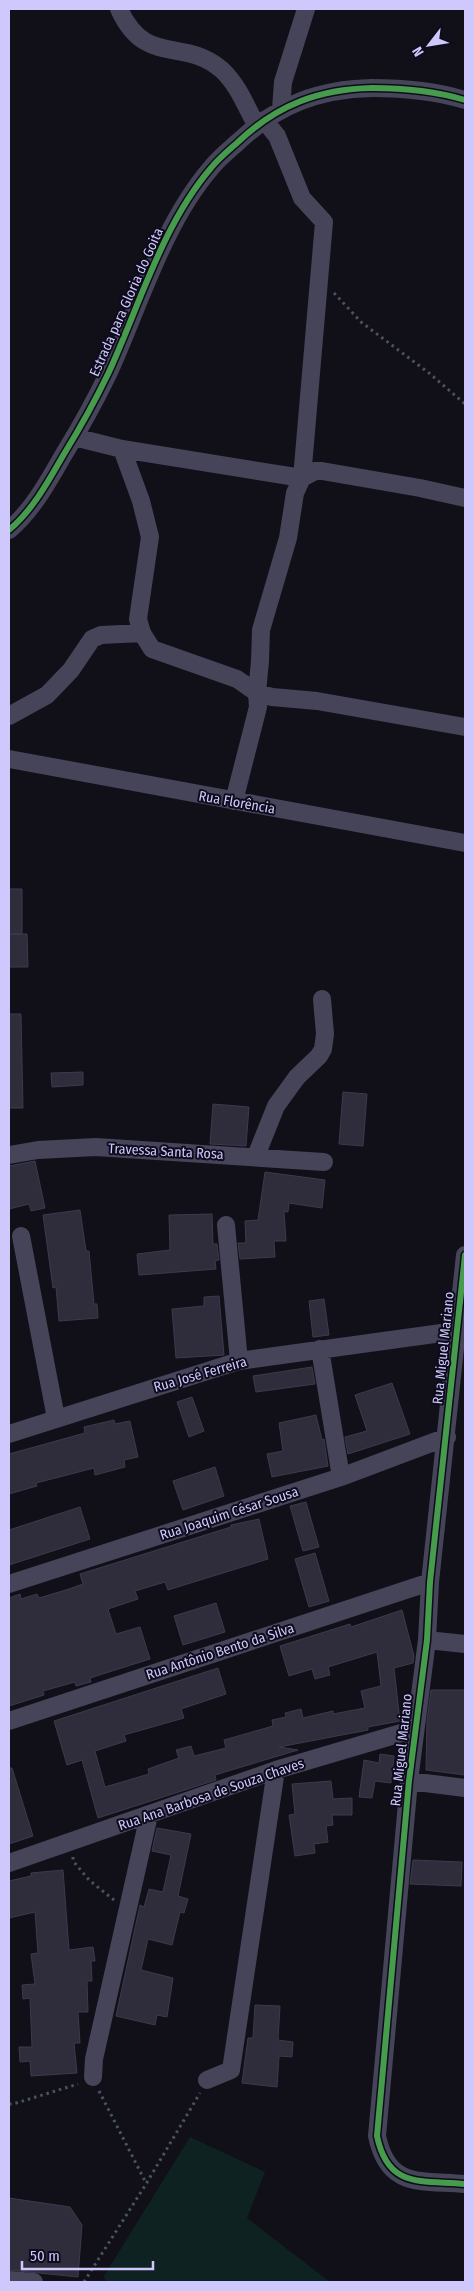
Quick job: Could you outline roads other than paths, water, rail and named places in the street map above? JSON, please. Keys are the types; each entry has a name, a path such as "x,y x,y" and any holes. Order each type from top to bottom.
{"street":[{"path":"119,9 130,30 140,40 153,46 196,55 221,70 235,84 260,122 277,136 302,198 324,222 302,478 295,493 288,538 260,630 258,707 234,801"},
{"path":"281,109 284,82 306,9"},
{"name":"Estrada para Gloria do Goita","path":"9,530 32,505 74,437 107,375 165,241 190,197 211,168 260,122 281,109 323,94 356,89 400,88 448,95 465,100"},
{"path":"74,437 122,449 302,478 315,471 322,471 465,498"},
{"path":"122,449 141,501 150,537 138,619 142,633 152,649 237,679 257,693 272,697 317,701 465,726"},
{"path":"9,716 47,695 71,670 92,639 101,636 142,633"},
{"name":"Rua Florência","path":"9,759 465,843"},
{"path":"256,1156 276,1106 297,1077 319,1056 323,1048 325,1034 322,999"},
{"name":"Travessa Santa Rosa","path":"9,1155 38,1150 96,1147 256,1156 324,1162"},
{"path":"226,1226 239,1361"},
{"path":"20,1236 56,1418"},
{"name":"Rua Miguel Mariano","path":"465,1255 430,1582 427,1640 409,1781 377,2136 381,2154 388,2166 396,2174 409,2179 465,2184"},
{"name":"Rua José Ferreira","path":"9,1434 239,1361 456,1331"},
{"path":"320,1349 342,1477"},
{"name":"Rua Joaquim César Sousa","path":"9,1584 342,1477 446,1437"},
{"name":"Rua Antônio Bento da Silva","path":"9,1721 430,1582"},
{"path":"427,1640 465,1644"},
{"name":"Rua Ana Barbosa de Souza Chaves","path":"9,1863 276,1770 415,1729"},
{"path":"207,2080 231,2070 276,1770"},
{"path":"409,1781 465,1788"},
{"path":"92,2077 94,2060 149,1815"},
{"path":"9,2280 34,2282"}]}
